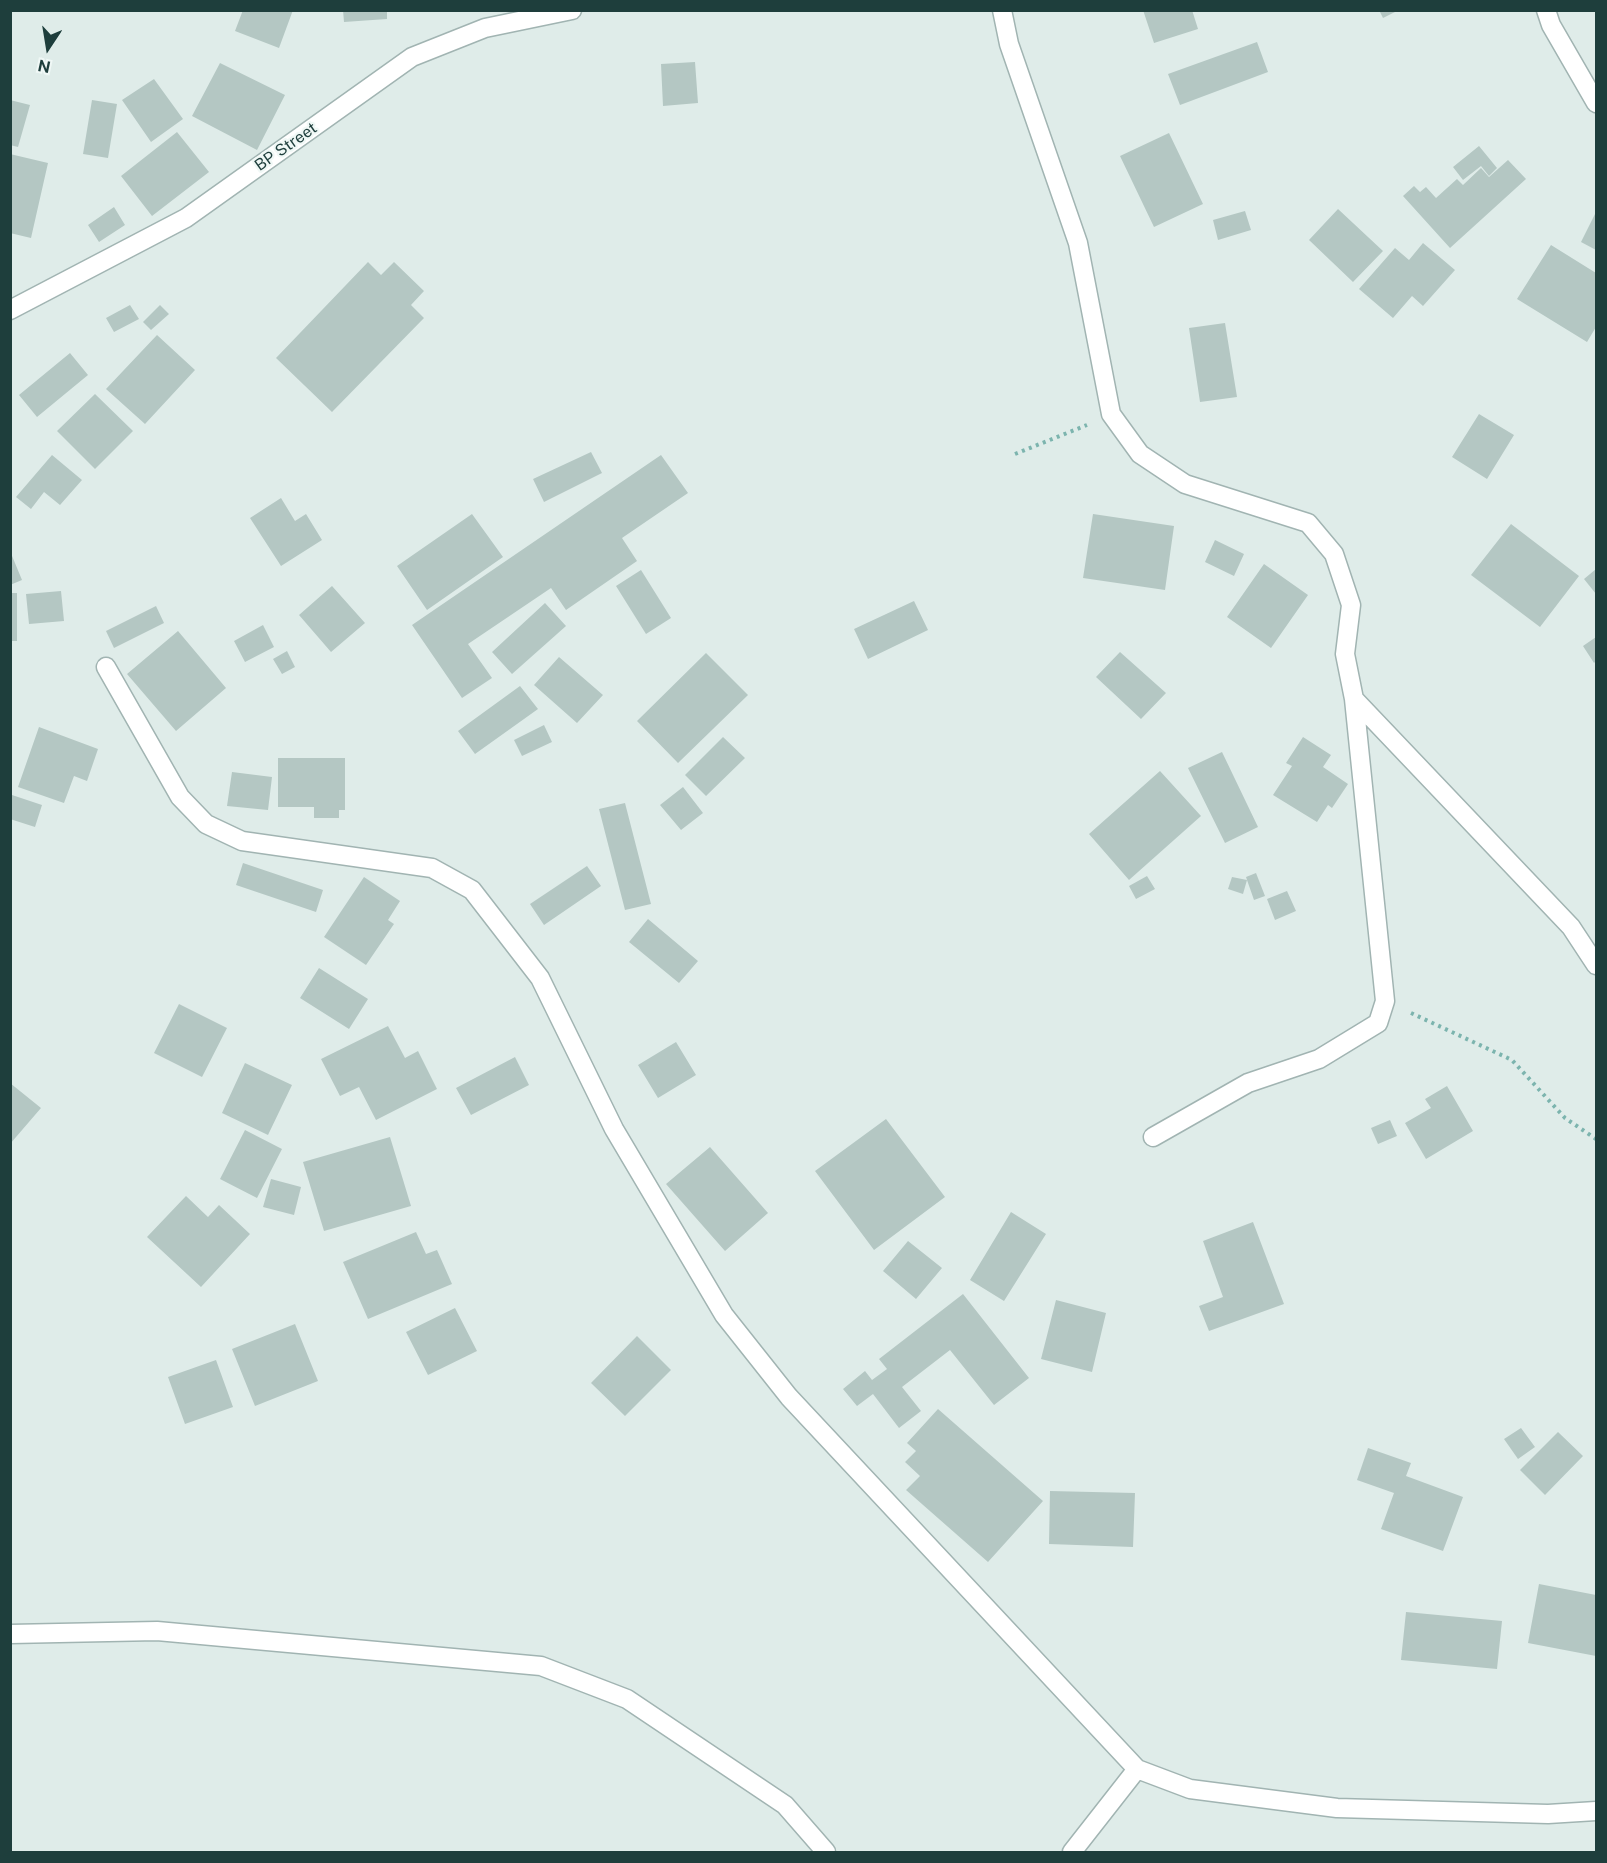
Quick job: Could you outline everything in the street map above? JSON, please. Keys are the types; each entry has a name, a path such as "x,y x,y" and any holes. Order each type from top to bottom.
{"street":[{"name":"BP Street","path":"10,310 186,218 412,57 485,28 572,10"},
{"path":"1002,10 1009,44 1078,243 1112,414 1140,454 1185,484 1308,523 1334,554 1352,605 1346,654 1354,699 1385,1000 1378,1023 1319,1059 1248,1083 1153,1137"},
{"path":"1546,10 1551,25 1596,103"},
{"path":"106,667 180,797 206,824 242,841 432,868 472,890 540,978 614,1130 724,1315 789,1397 1137,1769 1190,1789 1337,1808 1548,1814 1596,1811"},
{"path":"1354,699 1571,927 1596,965"},
{"path":"10,1634 157,1631 541,1666 627,1699 785,1805 826,1852"},
{"path":"1072,1852 1137,1769"}],"path":[{"path":"1016,454 1112,414"},
{"path":"1385,1000 1512,1060 1565,1118 1596,1139"}],"building":[{"path":"243,10 293,10 279,48 235,31"},
{"path":"343,10 387,10 387,19 344,22"},
{"path":"1143,10 1192,10 1198,29 1154,43"},
{"path":"1379,10 1399,10 1383,18"},
{"path":"1257,42 1268,72 1180,105 1168,74"},
{"path":"695,62 698,103 663,106 661,64"},
{"path":"220,63 285,95 257,150 192,116"},
{"path":"154,79 183,119 151,142 122,100"},
{"path":"10,100 30,105 18,147 10,145"},
{"path":"92,100 117,104 108,158 83,154"},
{"path":"177,132 209,172 152,216 121,176"},
{"path":"1169,133 1203,204 1154,227 1120,156"},
{"path":"1479,146 1497,168 1489,176 1481,166 1463,180 1453,167"},
{"path":"10,154 48,163 31,238 10,233"},
{"path":"1508,160 1526,179 1450,248 1403,196 1414,186 1420,192 1426,187 1436,198 1457,179 1463,185 1481,168 1489,177"},
{"path":"114,207 125,225 99,242 88,225"},
{"path":"1338,209 1383,251 1353,282 1309,240"},
{"path":"1245,211 1251,230 1218,240 1213,220"},
{"path":"1596,212 1596,250 1581,242"},
{"path":"1423,243 1455,270 1423,306 1412,296 1393,318 1359,289 1395,248 1409,260"},
{"path":"1551,245 1596,273 1596,327 1587,342 1517,299"},
{"path":"368,262 381,275 394,262 424,291 411,305 424,318 332,412 276,358"},
{"path":"130,305 139,319 114,332 106,318"},
{"path":"160,305 169,314 151,330 143,322"},
{"path":"1225,323 1237,397 1200,402 1189,328"},
{"path":"157,335 195,370 145,424 106,389"},
{"path":"70,353 88,375 37,417 19,395"},
{"path":"95,394 133,431 95,469 57,431"},
{"path":"1479,414 1514,435 1487,479 1452,457"},
{"path":"591,452 602,473 544,502 533,479"},
{"path":"52,455 82,480 60,505 44,492 31,509 16,497"},
{"path":"661,455 688,493 622,538 637,561 566,610 551,588 468,644 492,678 462,698 412,625"},
{"path":"281,498 295,521 306,514 322,540 281,566 250,518"},
{"path":"472,514 503,557 427,610 397,566"},
{"path":"1093,514 1174,526 1165,590 1083,578"},
{"path":"1511,524 1579,576 1540,627 1471,575"},
{"path":"1215,540 1244,554 1234,576 1205,562"},
{"path":"10,551 22,580 10,585"},
{"path":"1264,564 1308,595 1271,648 1227,617"},
{"path":"1596,569 1596,594 1584,579"},
{"path":"641,570 671,618 646,634 616,586"},
{"path":"332,586 365,623 331,652 299,615"},
{"path":"61,591 64,621 29,624 26,594"},
{"path":"10,593 17,593 17,641 10,641"},
{"path":"914,601 928,630 868,659 854,629"},
{"path":"545,603 566,626 512,674 492,652"},
{"path":"156,606 164,623 114,648 106,631"},
{"path":"263,625 274,647 245,662 234,641"},
{"path":"178,631 226,688 176,731 127,674"},
{"path":"1596,637 1596,661 1594,663 1583,646"},
{"path":"287,651 295,667 282,674 273,659"},
{"path":"1120,652 1166,693 1141,719 1096,677"},
{"path":"706,653 748,695 678,763 637,721"},
{"path":"559,657 603,695 577,723 534,685"},
{"path":"520,686 538,709 475,754 458,731"},
{"path":"544,725 552,742 522,756 514,740"},
{"path":"39,727 98,749 87,781 74,776 64,803 18,787"},
{"path":"723,737 745,758 706,796 685,775"},
{"path":"1303,737 1331,755 1323,767 1348,784 1332,808 1328,805 1317,822 1273,795 1292,766 1286,763"},
{"path":"1222,752 1258,827 1225,843 1188,768"},
{"path":"278,758 345,758 345,810 339,810 339,818 314,818 314,807 278,807"},
{"path":"1160,771 1201,816 1129,880 1089,834"},
{"path":"232,772 272,777 268,810 227,806"},
{"path":"683,787 703,813 681,830 660,805"},
{"path":"12,795 42,805 35,827 10,819"},
{"path":"625,803 651,904 625,910 599,809"},
{"path":"243,863 323,890 316,912 236,885"},
{"path":"587,866 601,886 544,925 530,904"},
{"path":"1256,873 1265,896 1254,900 1246,877"},
{"path":"1147,876 1155,889 1136,899 1129,886"},
{"path":"364,877 400,901 388,920 394,924 366,965 324,937"},
{"path":"1232,877 1247,880 1243,894 1228,889"},
{"path":"1287,891 1296,911 1275,920 1267,899"},
{"path":"648,919 698,961 679,983 629,942"},
{"path":"319,968 368,999 349,1029 300,998"},
{"path":"179,1004 227,1028 202,1077 154,1053"},
{"path":"388,1026 405,1058 418,1051 437,1089 376,1120 359,1087 340,1096 321,1059"},
{"path":"676,1042 696,1075 658,1098 638,1065"},
{"path":"515,1057 529,1085 471,1115 456,1088"},
{"path":"245,1063 292,1085 268,1135 222,1113"},
{"path":"10,1083 41,1108 10,1144"},
{"path":"1447,1086 1473,1131 1426,1159 1405,1123 1431,1108 1425,1099"},
{"path":"886,1119 945,1197 874,1250 815,1171"},
{"path":"1390,1120 1397,1136 1378,1144 1371,1128"},
{"path":"245,1130 282,1149 257,1198 220,1179"},
{"path":"390,1137 411,1206 324,1231 303,1162"},
{"path":"710,1147 768,1213 725,1251 666,1184"},
{"path":"271,1179 301,1187 294,1215 263,1207"},
{"path":"186,1196 208,1217 219,1205 250,1234 201,1287 147,1237"},
{"path":"1011,1212 1046,1234 1004,1301 970,1280"},
{"path":"1253,1222 1284,1304 1209,1331 1199,1306 1223,1297 1203,1241"},
{"path":"416,1232 426,1254 437,1250 452,1284 368,1319 343,1262"},
{"path":"908,1241 942,1268 916,1299 883,1271"},
{"path":"963,1294 1029,1378 994,1405 950,1350 902,1387 921,1411 899,1428 873,1394 857,1406 843,1389 865,1371 872,1380 887,1369 879,1359"},
{"path":"1056,1300 1106,1313 1092,1372 1041,1359"},
{"path":"455,1308 477,1351 428,1375 406,1332"},
{"path":"295,1324 318,1381 255,1406 232,1349"},
{"path":"637,1336 671,1370 625,1416 591,1383"},
{"path":"216,1360 233,1407 185,1424 168,1377"},
{"path":"938,1409 1043,1501 988,1562 906,1490 920,1476 905,1462 916,1451 907,1443"},
{"path":"1521,1428 1535,1447 1518,1459 1504,1439"},
{"path":"1558,1432 1583,1456 1545,1495 1520,1470"},
{"path":"1368,1448 1411,1463 1406,1476 1463,1497 1443,1551 1381,1529 1394,1493 1357,1480"},
{"path":"1050,1491 1135,1493 1133,1547 1049,1544"},
{"path":"1539,1584 1596,1595 1596,1656 1528,1643"},
{"path":"1406,1612 1502,1621 1497,1669 1401,1660"}]}
